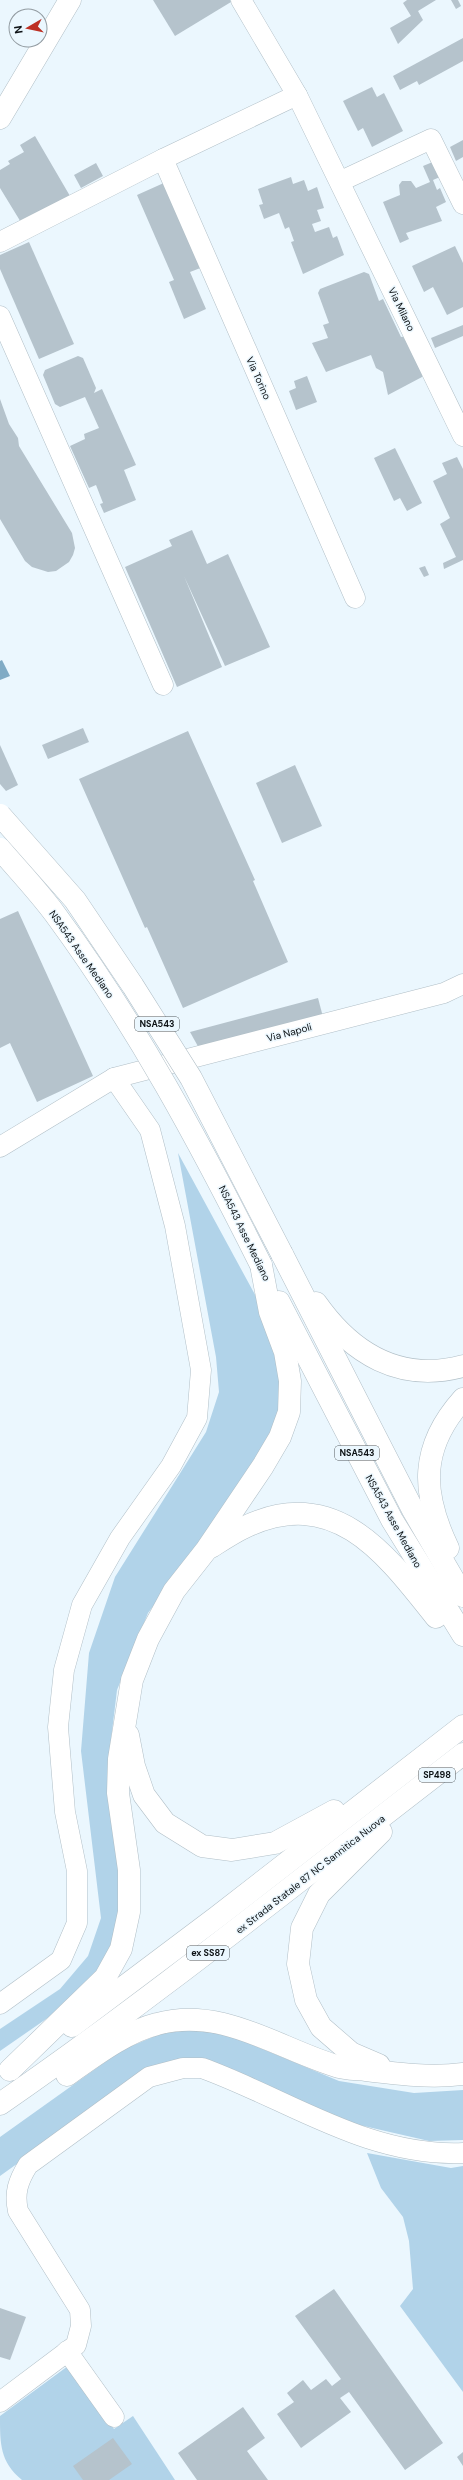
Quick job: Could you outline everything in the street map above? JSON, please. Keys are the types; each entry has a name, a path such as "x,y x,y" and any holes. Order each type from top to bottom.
{"main road":[{"path":"0,118 70,0"},
{"name":"NSA543","path":"0,815 75,900 138,993 192,1078 413,1510 463,1596"},
{"name":"NSA543 Asse Mediano","path":"0,849 54,912 113,998 169,1088 213,1168 392,1520 463,1636"},
{"path":"282,1254 326,1316 354,1346 382,1363 417,1372 463,1366"},
{"path":"5,2073 105,1978 121,1949 129,1912 129,1870 118,1793 119,1758 132,1680 148,1639 174,1591 207,1549 266,1460 280,1437 289,1412 290,1380 285,1352 270,1312 261,1265"},
{"path":"463,1399 452,1412 435,1438 429,1469 430,1502 441,1533 463,1580"},
{"path":"207,1549 246,1526 280,1516 319,1514 358,1531 386,1557 463,1647"},
{"path":"125,1720 134,1766 144,1794 165,1823 202,1846 232,1850 276,1843 397,1777"},
{"name":"ex SS87","path":"5,2073 173,1951 463,1726"},
{"name":"ex Strada Statale 87 NC Sannitica Nuova","path":"0,2104 115,2023 213,1949 463,1754"},
{"path":"396,2074 351,2052 321,2027 306,2000 298,1964 302,1928 319,1894 377,1837 410,1795"},
{"path":"0,2119 124,2038 156,2024 191,2019 228,2024 337,2066 396,2074 448,2076 463,2074"}],"street":[{"name":"Via Milano","path":"241,0 298,95 341,181 463,436"},
{"path":"0,242 163,159 298,95"},
{"path":"341,181 431,139 463,204"},
{"name":"Via Torino","path":"163,159 355,598"},
{"path":"0,316 163,685"},
{"name":"Via Napoli","path":"0,1147 114,1078 444,993 463,984"},
{"path":"0,2004 61,1960 77,1923 77,1871 65,1812 58,1727 64,1670 82,1605 120,1538 172,1466 197,1418 202,1370 175,1226 150,1130 114,1078"},
{"path":"0,2402 76,2345 81,2326 80,2310 18,2211 15,2198 19,2180 28,2165 149,2077 183,2068 202,2068 331,2126 370,2140 403,2148 446,2154 463,2153"},
{"path":"67,2352 114,2417"}],"shaded area":[{"path":"2,660 10,676 0,680 0,661"},
{"path":"178,1153 266,1315 281,1367 283,1408 266,1457 148,1613 117,1690 108,1765 120,1869 122,1925 107,1961 75,1999 0,2051 0,2029 60,1989 88,1956 101,1918 81,1751 89,1653 115,1577 206,1432 219,1392 216,1357"},
{"path":"196,2029 236,2038 339,2081 414,2093 463,2090 463,2140 429,2141 342,2121 309,2109 235,2070 197,2061 53,2138 0,2176 0,2137 122,2050 160,2034"},
{"path":"367,2153 451,2168 463,2166 463,2392 400,2306 413,2289 409,2241 403,2217 381,2188"},
{"path":"68,2366 114,2429 133,2416 175,2480 22,2480 15,2473 5,2459 3,2452 0,2435 0,2416"}],"building":[{"path":"153,0 230,0 231,2 175,36"},
{"path":"407,0 436,0 418,11 423,20 398,44 390,28 411,16 403,3"},
{"path":"451,0 458,0 461,6 456,9"},
{"path":"463,38 463,61 419,85 417,81 400,90 393,76"},
{"path":"372,87 377,97 384,93 403,131 372,147 363,128 358,131 343,101"},
{"path":"35,136 70,196 22,224 0,188 0,170 10,164 8,161 24,152 20,145"},
{"path":"463,140 463,157 456,161 450,147"},
{"path":"440,159 447,174 433,180 437,190 440,188 446,202 436,207 442,221 406,233 409,239 400,243 383,202 400,195 399,185 402,181 411,181 416,188 430,182 423,166"},
{"path":"96,163 103,176 81,188 74,175"},
{"path":"291,177 293,184 304,180 308,191 317,187 324,208 317,210 321,221 312,224 315,232 329,227 333,238 337,236 344,255 303,274 291,242 294,241 289,227 285,229 279,213 264,219 259,205 263,204 258,189"},
{"path":"166,182 203,267 190,272 206,309 184,319 169,282 174,280 137,195"},
{"path":"29,242 74,344 39,359 0,269 0,255"},
{"path":"455,246 463,263 463,307 447,315 433,287 424,292 412,266"},
{"path":"364,272 369,274 379,301 383,299 401,337 407,336 424,372 422,377 388,395 383,372 376,368 371,355 326,372 312,343 328,338 323,325 329,323 318,293 320,289"},
{"path":"463,325 463,336 435,348 431,338"},
{"path":"78,356 83,358 96,388 94,393 102,389 136,465 124,470 136,500 104,513 100,504 103,503 96,485 89,488 70,446 85,439 84,434 99,428 85,397 60,407 55,404 43,375 45,370"},
{"path":"307,376 317,402 296,410 289,391 296,388 294,381"},
{"path":"0,399 9,424 18,438 19,446 72,533 75,548 73,555 69,562 56,571 48,572 32,567 25,561 0,519"},
{"path":"395,448 422,503 407,511 400,498 394,501 374,458"},
{"path":"457,457 463,469 463,560 444,569 443,563 456,557 440,524 450,518 433,481 447,474 442,463"},
{"path":"192,530 207,564 228,554 270,647 225,666 184,576 222,667 177,687 125,567 172,546 169,540"},
{"path":"425,566 429,575 424,577 419,568"},
{"path":"83,728 89,742 48,759 42,745"},
{"path":"188,731 255,880 253,881 288,962 183,1008 147,927 145,928 79,779"},
{"path":"0,745 18,785 6,791 0,784"},
{"path":"295,765 322,826 282,843 256,783"},
{"path":"18,911 93,1076 37,1102 10,1043 0,1048 0,919"},
{"path":"318,998 323,1017 200,1050 190,1032"},
{"path":"334,2289 443,2443 405,2470 349,2392 340,2398 351,2412 301,2448 277,2414 294,2402 287,2393 303,2380 311,2390 326,2379 332,2386 341,2379 295,2316"},
{"path":"0,2308 26,2317 10,2360 0,2357"},
{"path":"243,2407 265,2438 247,2451 268,2480 197,2480 178,2453"},
{"path":"113,2438 132,2464 109,2480 83,2480 73,2466"},
{"path":"463,2452 463,2466 457,2457"}]}
